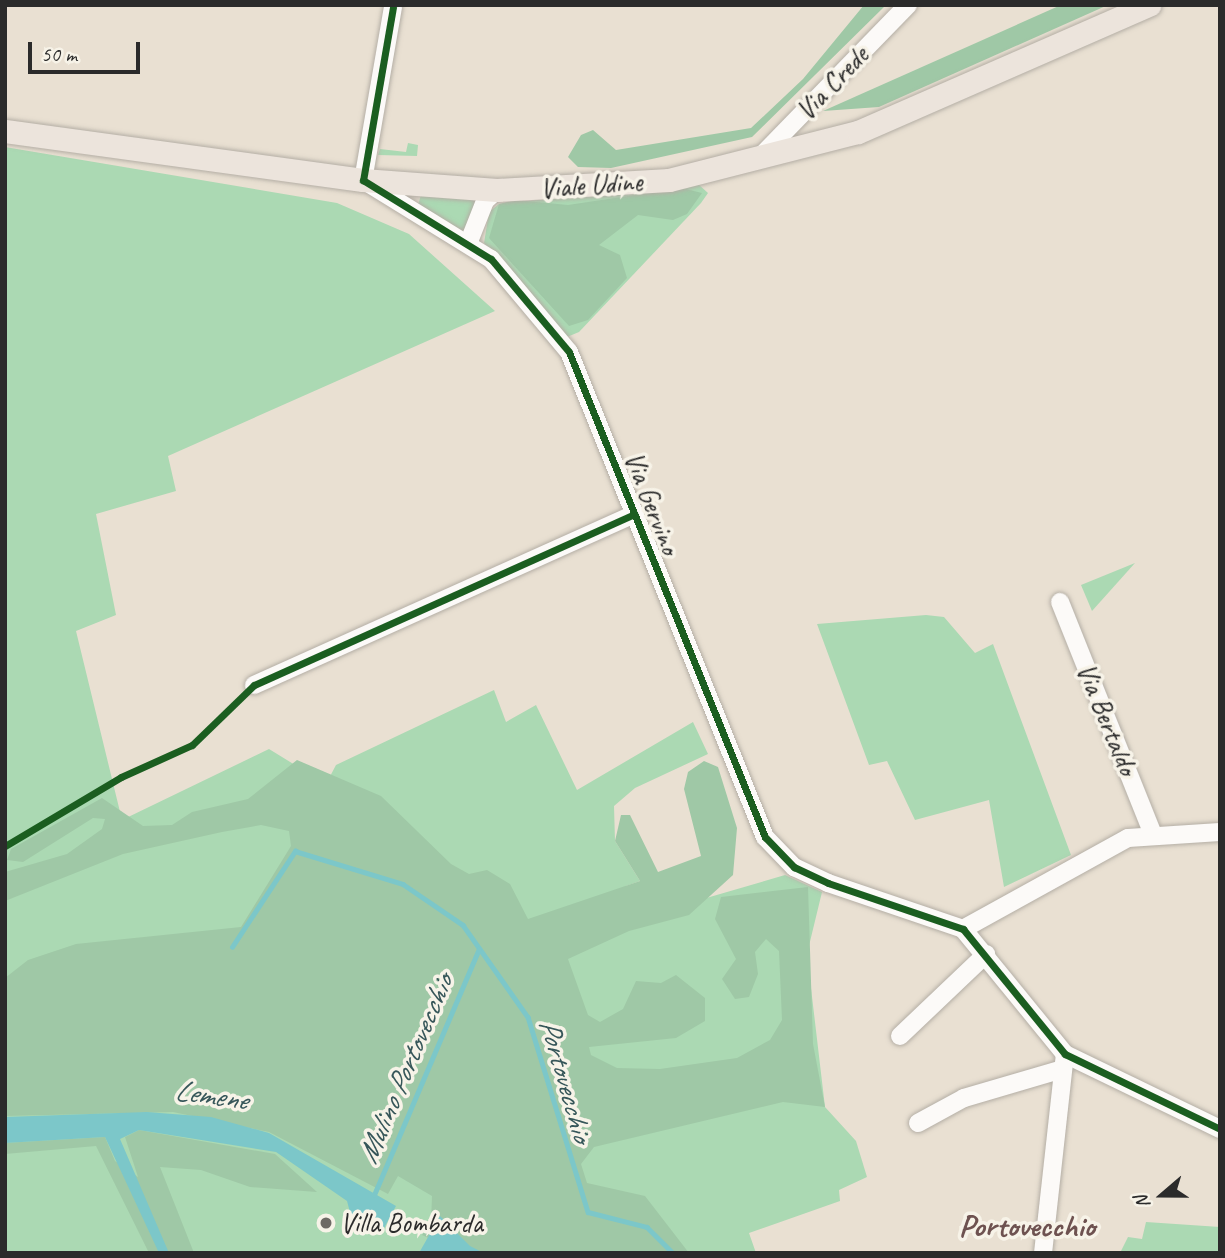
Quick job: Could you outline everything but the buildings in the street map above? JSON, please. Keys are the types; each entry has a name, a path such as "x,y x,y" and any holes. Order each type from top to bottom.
{"main road":[{"name":"Viale Udine","path":"5,131 363,180 497,190 669,180 756,162 926,105 1149,5"}],"street":[{"name":"Via Crede","path":"756,162 908,5"},
{"path":"363,180 393,7"},
{"name":"Via Gervino","path":"363,180 468,244 531,300 569,352 765,837 794,867 828,883 968,924 1062,1062"},
{"path":"468,244 485,201 497,190"},
{"path":"254,685 634,513"},
{"name":"Via Bertaldo","path":"1060,603 1153,835"},
{"path":"968,924 1128,838 1220,832"},
{"path":"900,1036 986,954"},
{"path":"1043,1253 1062,1062"},
{"path":"918,1123 964,1098 1062,1062 1220,1129"}],"green space":[{"path":"864,5 886,5 752,137 611,168 578,167 568,157 581,135 593,130 616,150 751,128 803,79"},
{"path":"1061,5 1108,5 879,107 823,111"},
{"path":"408,143 418,145 417,156 378,155 380,149 406,152"},
{"path":"5,147 337,203 409,234 495,311 168,456 176,491 96,514 116,615 76,631 122,820 269,749 326,784 336,765 494,690 506,722 536,705 577,790 693,722 708,754 635,788 614,806 615,841 640,881 626,886 641,917 785,875 822,892 807,954 825,1107 856,1141 867,1177 839,1190 840,1201 749,1233 756,1253 5,1253"},
{"path":"698,184 708,193 701,203 579,332 567,337 484,243 489,212 499,204"},
{"path":"682,188 702,193 687,214 673,220 638,215 599,245 620,255 627,278 588,320 569,326 489,238 499,204 515,200 568,205"},
{"path":"421,195 476,198 468,227 462,231 418,205"},
{"path":"1135,563 1092,611 1081,585"},
{"path":"926,615 944,617 975,653 993,644 1071,855 1004,887 989,800 915,820 887,761 869,765 817,624"},
{"path":"297,760 381,796 451,864 469,874 487,870 510,884 528,919 640,881 615,841 621,815 630,815 658,872 701,856 684,789 688,772 704,761 718,767 737,828 733,875 689,915 629,931 568,959 588,1015 600,1022 623,1009 636,981 661,983 676,975 705,998 705,1021 676,1038 589,1047 591,1055 617,1068 660,1069 737,1058 770,1040 782,1020 779,951 766,939 755,952 758,974 749,997 735,999 722,979 736,959 715,919 721,897 808,887 813,1044 825,1107 783,1102 594,1147 581,1164 587,1183 645,1196 689,1253 462,1253 422,1235 431,1222 432,1196 398,1176 388,1194 269,1132 173,1112 5,1116 5,978 28,960 76,944 241,927 291,846 289,831 261,825 222,832 123,854 5,901 5,872 67,854 102,829 105,819 93,818 23,862 7,860 11,849 102,798 143,826 172,825 192,812 248,799"},
{"path":"139,1130 275,1154 317,1192 250,1187 201,1170 160,1167 194,1253 149,1253 96,1146 5,1154 5,1143 105,1137 115,1161 138,1177 125,1137"},
{"path":"1146,1222 1220,1227 1220,1253 1120,1253 1128,1237 1142,1239"}],"water":[{"path":"147,1112 211,1117 269,1133 396,1206 384,1228 351,1216 347,1201 276,1152 139,1130 120,1139 169,1253 159,1253 105,1137 5,1143 5,1117"},
{"path":"440,1216 470,1246 484,1253 419,1253"}],"waterway":[{"name":"Portovecchio","path":"232,947 295,851 403,884 463,925 528,1017 588,1212 647,1227 673,1253"},
{"name":"Mulino Portovecchio","path":"374,1195 479,949"}],"cycle path":[{"path":"393,7 363,180 491,259 569,352 765,837 794,867 828,883 963,929 1065,1054 1220,1129"},
{"path":"5,846 121,777 192,745 254,685 634,514"}],"place":[{"name":"Villa Bombarda","path":"326,1223"}],"district":[{"name":"Portovecchio","path":"1027,1226"}],"water label":[{"name":"Lemene","path":"211,1095"}]}
